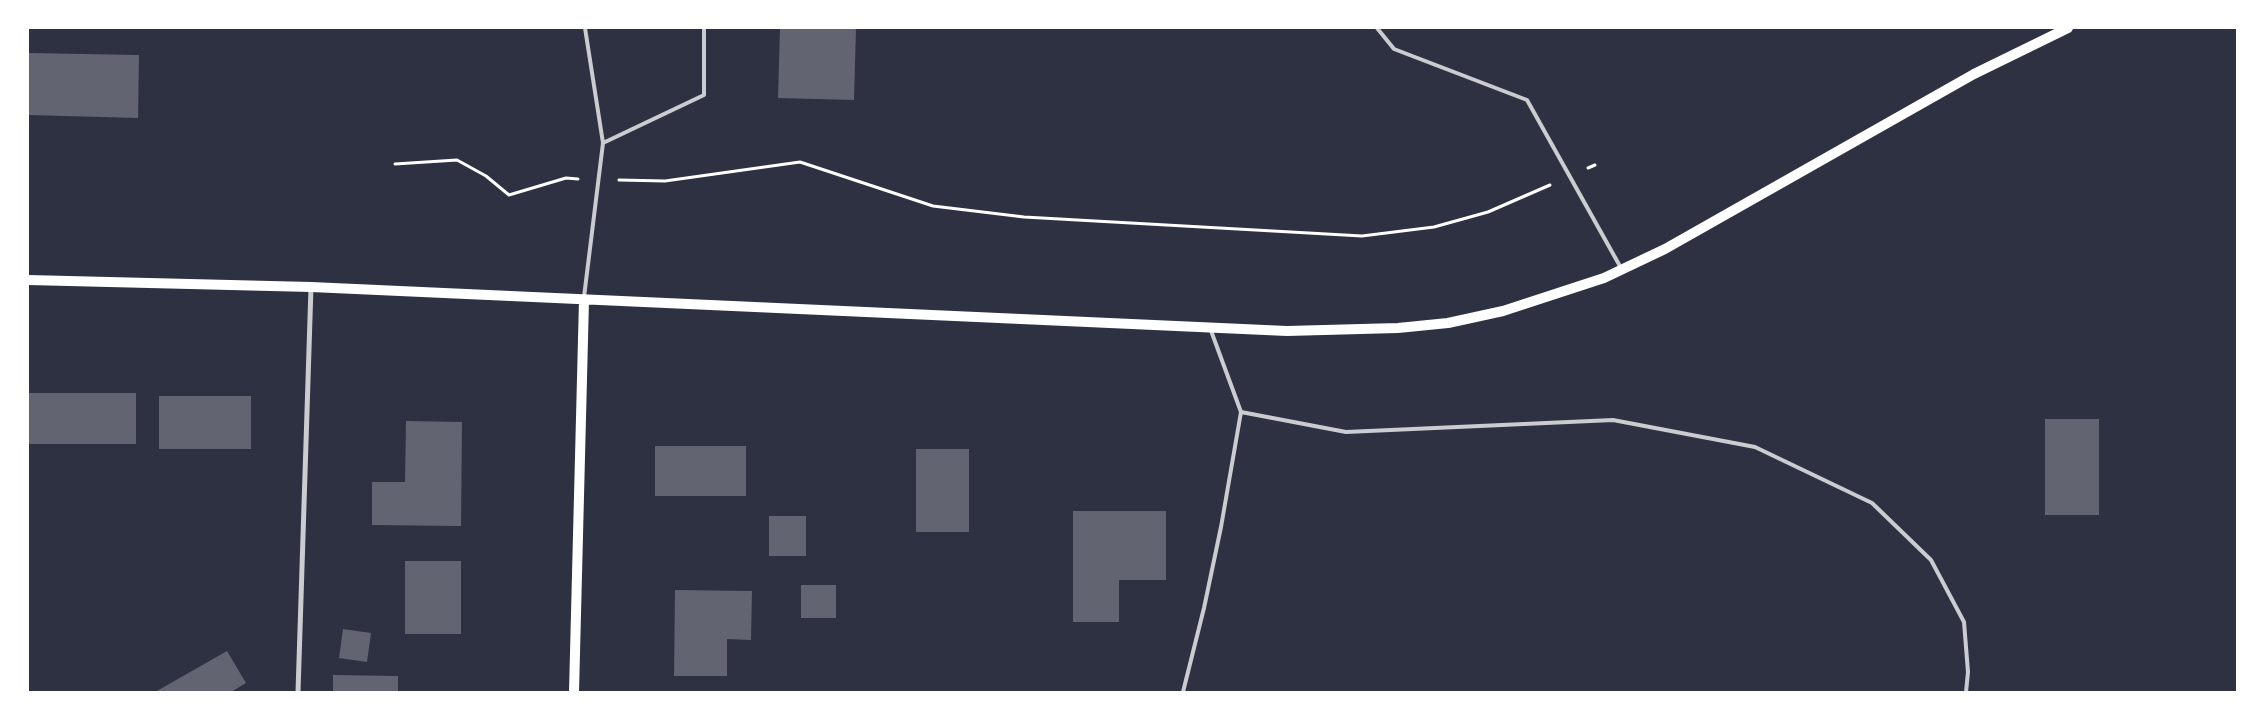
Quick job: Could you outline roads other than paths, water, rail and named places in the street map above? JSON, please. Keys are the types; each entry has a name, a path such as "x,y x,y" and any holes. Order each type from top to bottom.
{"main road":[{"path":"28,280 311,287 1287,331 1345,330 1448,323 1503,312 1551,297 1622,270 1665,249 1974,74 2068,28"},
{"path":"574,692 584,300"}],"street":[{"path":"298,692 311,287"}],"lane":[{"path":"584,300 603,143 586,28"},
{"path":"603,143 704,95 704,28"},
{"path":"1376,28 1394,49 1527,100 1622,270"},
{"path":"1183,692 1204,608 1221,527 1241,412 1210,328"},
{"path":"1241,412 1346,432 1612,420 1755,447 1872,503 1931,560 1964,622 1968,672 1966,692"}]}
